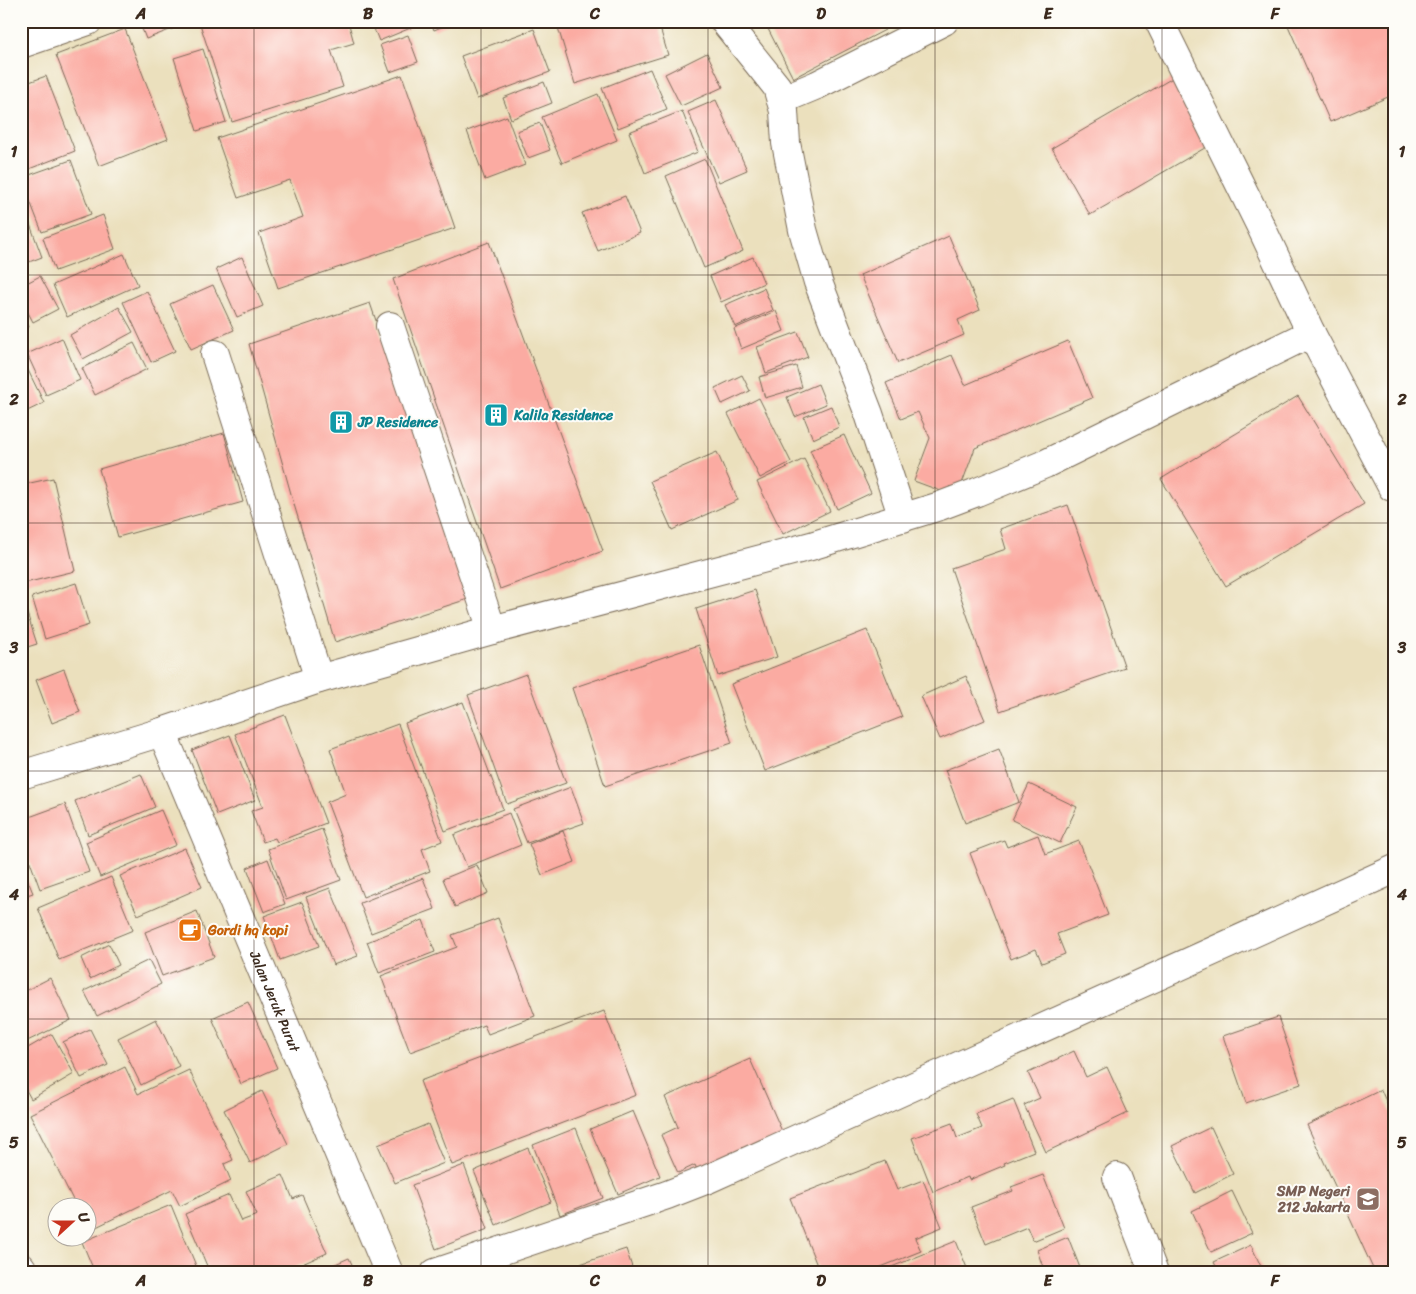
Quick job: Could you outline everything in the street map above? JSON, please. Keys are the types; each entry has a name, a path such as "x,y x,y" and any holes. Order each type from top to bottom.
{"street":[{"path":"21,44 88,21"},
{"path":"724,21 777,87 784,111 786,143 801,220 818,282 868,414 903,518"},
{"path":"781,100 818,85 944,21"},
{"path":"1159,21 1262,228 1310,333 1392,487"},
{"path":"390,326 492,630"},
{"path":"21,775 162,732 319,678 492,630 811,546 903,518 976,492 1045,464 1310,333"},
{"path":"215,354 319,678"},
{"name":"Jalan Jeruk Purut","path":"162,732 389,1273"},
{"path":"435,1273 701,1182 1395,869"},
{"path":"1117,1177 1154,1273"},
{"path":"21,1267 25,1273"}],"building":[{"path":"139,21 193,21 146,39"},
{"path":"199,21 348,21 354,43 331,50 343,87 232,122"},
{"path":"371,21 410,21 413,27 379,41"},
{"path":"430,21 456,21 434,30"},
{"path":"556,21 658,21 668,55 575,84"},
{"path":"764,21 880,21 885,30 793,78"},
{"path":"1286,21 1395,21 1395,94 1330,122"},
{"path":"125,29 168,139 99,166 56,55"},
{"path":"534,29 550,72 477,99 461,56"},
{"path":"408,35 418,62 390,72 380,45"},
{"path":"203,49 226,122 197,131 174,58"},
{"path":"707,53 723,87 681,106 665,74"},
{"path":"650,69 667,109 618,128 602,88"},
{"path":"402,75 455,228 278,288 259,233 303,217 290,180 238,198 217,138"},
{"path":"46,76 75,151 29,169 21,148 21,85"},
{"path":"1176,76 1215,142 1090,215 1052,148"},
{"path":"544,82 552,103 511,119 503,98"},
{"path":"598,94 617,140 562,163 542,117"},
{"path":"716,100 747,170 719,182 688,112"},
{"path":"682,111 698,152 645,173 629,132"},
{"path":"507,116 525,165 485,180 467,131"},
{"path":"540,123 550,150 528,158 517,131"},
{"path":"705,159 743,251 704,268 666,176"},
{"path":"71,160 91,214 42,232 21,178"},
{"path":"625,196 640,233 598,251 582,213"},
{"path":"24,208 42,257 21,265 21,209"},
{"path":"103,215 115,249 55,271 43,238"},
{"path":"949,236 980,310 958,320 964,335 898,363 860,275"},
{"name":"Kalila Residence","path":"489,242 603,551 500,589 393,279"},
{"path":"124,254 138,285 67,317 53,285"},
{"path":"242,257 263,306 237,317 216,269"},
{"path":"753,257 764,283 721,302 710,276"},
{"path":"40,276 58,309 33,322 21,299 21,286"},
{"path":"213,285 234,330 191,349 170,304"},
{"path":"764,288 773,310 735,327 725,305"},
{"path":"147,291 175,351 151,362 123,302"},
{"name":"JP Residence","path":"370,303 471,598 335,642 249,344"},
{"path":"119,307 133,332 83,359 70,335"},
{"path":"21,310 29,327 21,331"},
{"path":"776,311 784,331 741,349 734,329"},
{"path":"798,332 808,357 766,373 757,347"},
{"path":"62,338 80,380 46,395 27,354"},
{"path":"1068,341 1092,398 975,448 957,497 914,481 930,438 918,412 901,419 886,383 952,355 965,385"},
{"path":"134,343 147,369 95,395 82,368"},
{"path":"796,366 802,387 765,398 759,377"},
{"path":"27,368 44,403 21,414 21,371"},
{"path":"742,375 750,391 722,404 715,388"},
{"path":"818,384 826,404 795,417 787,397"},
{"path":"1298,396 1364,504 1226,586 1161,479"},
{"path":"759,398 791,462 760,478 728,414"},
{"path":"831,406 839,427 813,439 804,417"},
{"path":"224,433 243,502 118,537 99,469"},
{"path":"844,435 871,493 837,509 810,450"},
{"path":"717,452 738,500 672,530 650,481"},
{"path":"804,459 830,511 783,534 757,482"},
{"path":"53,478 75,571 21,584 21,485"},
{"path":"1068,505 1125,668 1000,711 951,568 1006,549 1000,529"},
{"path":"76,583 89,625 45,639 32,597"},
{"path":"755,590 777,657 718,676 696,609"},
{"path":"23,601 37,644 21,649 21,602"},
{"path":"867,630 902,717 765,771 731,684"},
{"path":"699,645 732,743 605,786 572,688"},
{"path":"64,669 80,712 52,723 36,680"},
{"path":"526,674 566,783 507,804 468,695"},
{"path":"966,676 985,720 940,739 921,696"},
{"path":"463,702 503,809 445,831 405,723"},
{"path":"285,715 326,823 277,842 275,838 263,842 251,811 263,807 235,734"},
{"path":"398,724 442,841 422,849 430,871 363,897 327,802 346,794 330,749"},
{"path":"230,735 255,800 217,815 192,750"},
{"path":"999,749 1019,802 965,823 945,770"},
{"path":"141,774 155,807 88,835 75,801"},
{"path":"1029,784 1077,807 1060,843 1012,820"},
{"path":"571,787 584,823 527,843 513,809"},
{"path":"65,804 89,872 40,889 21,837 21,820"},
{"path":"161,810 176,845 100,877 86,842"},
{"path":"509,813 521,845 467,867 454,835"},
{"path":"322,829 341,880 286,900 268,849"},
{"path":"563,831 575,862 542,875 529,844"},
{"path":"1038,835 1045,854 1079,841 1108,915 1057,934 1065,954 1042,963 1036,949 1011,959 970,853 1004,840 1007,847"},
{"path":"185,848 202,887 138,915 120,876"},
{"path":"268,859 285,904 264,912 247,868"},
{"path":"21,864 33,893 21,897"},
{"path":"477,865 488,893 455,907 443,879"},
{"path":"111,877 133,930 59,960 38,908"},
{"path":"423,878 435,909 371,933 360,903"},
{"path":"330,888 358,956 333,965 306,897"},
{"path":"302,902 319,946 280,960 264,916"},
{"path":"197,911 214,957 162,976 145,932"},
{"path":"498,918 535,1016 488,1034 484,1025 410,1052 381,976 457,947 452,935"},
{"path":"423,920 435,952 379,973 367,942"},
{"path":"109,944 119,965 90,979 81,958"},
{"path":"149,960 161,984 97,1016 84,991"},
{"path":"50,978 71,1020 21,1044 21,993"},
{"path":"248,1002 277,1068 241,1084 212,1018"},
{"path":"604,1011 636,1095 452,1165 420,1081"},
{"path":"1278,1017 1301,1084 1246,1103 1223,1036"},
{"path":"156,1019 179,1066 141,1085 118,1038"},
{"path":"90,1029 108,1065 81,1078 63,1042"},
{"path":"52,1034 74,1074 31,1099 21,1081 21,1052"},
{"path":"1074,1051 1086,1077 1107,1067 1128,1113 1046,1152 1024,1105 1040,1098 1028,1073"},
{"path":"750,1059 785,1138 700,1176 695,1165 678,1173 661,1135 678,1127 665,1097"},
{"path":"125,1067 138,1094 189,1070 233,1160 224,1164 231,1181 180,1206 172,1190 98,1226 98,1196 71,1196 30,1114"},
{"name":"SMP Negeri 212 Jakarta","path":"1381,1090 1395,1121 1395,1273 1375,1273 1307,1125"},
{"path":"262,1091 288,1144 250,1163 224,1110"},
{"path":"1013,1099 1034,1151 969,1180 968,1177 933,1192 912,1138 952,1123 957,1138 982,1128 976,1114"},
{"path":"633,1111 660,1176 618,1194 590,1129"},
{"path":"428,1124 444,1163 395,1183 378,1145"},
{"path":"1211,1127 1233,1174 1195,1193 1172,1146"},
{"path":"576,1128 603,1198 560,1215 533,1145"},
{"path":"528,1148 551,1202 496,1225 474,1171"},
{"path":"885,1161 897,1190 923,1180 942,1227 915,1238 921,1251 866,1273 820,1273 790,1198"},
{"path":"464,1165 488,1229 436,1249 412,1185"},
{"path":"283,1175 293,1199 302,1195 327,1253 282,1273 210,1273 185,1214 229,1195 241,1221 257,1215 246,1191"},
{"path":"1043,1175 1064,1228 1033,1241 1027,1227 986,1244 971,1207 1013,1191 1011,1187"},
{"path":"1232,1191 1252,1233 1211,1252 1192,1211"},
{"path":"171,1205 199,1273 95,1273 84,1246 98,1246 98,1235"},
{"path":"1068,1237 1082,1273 1029,1273 1043,1267 1037,1250"},
{"path":"956,1241 969,1273 891,1273 889,1268"},
{"path":"1251,1245 1264,1273 1219,1273 1214,1262"},
{"path":"626,1249 634,1273 583,1273 580,1264"},
{"path":"349,1258 356,1273 315,1273"},
{"path":"302,1267 304,1273 289,1273"}],"place":[{"name":"Kalila Residence","path":"496,415"},
{"name":"JP Residence","path":"341,422"},
{"name":"Gordi hq kopi","path":"190,930"},
{"name":"SMP Negeri 212 Jakarta","path":"1368,1199"}]}
